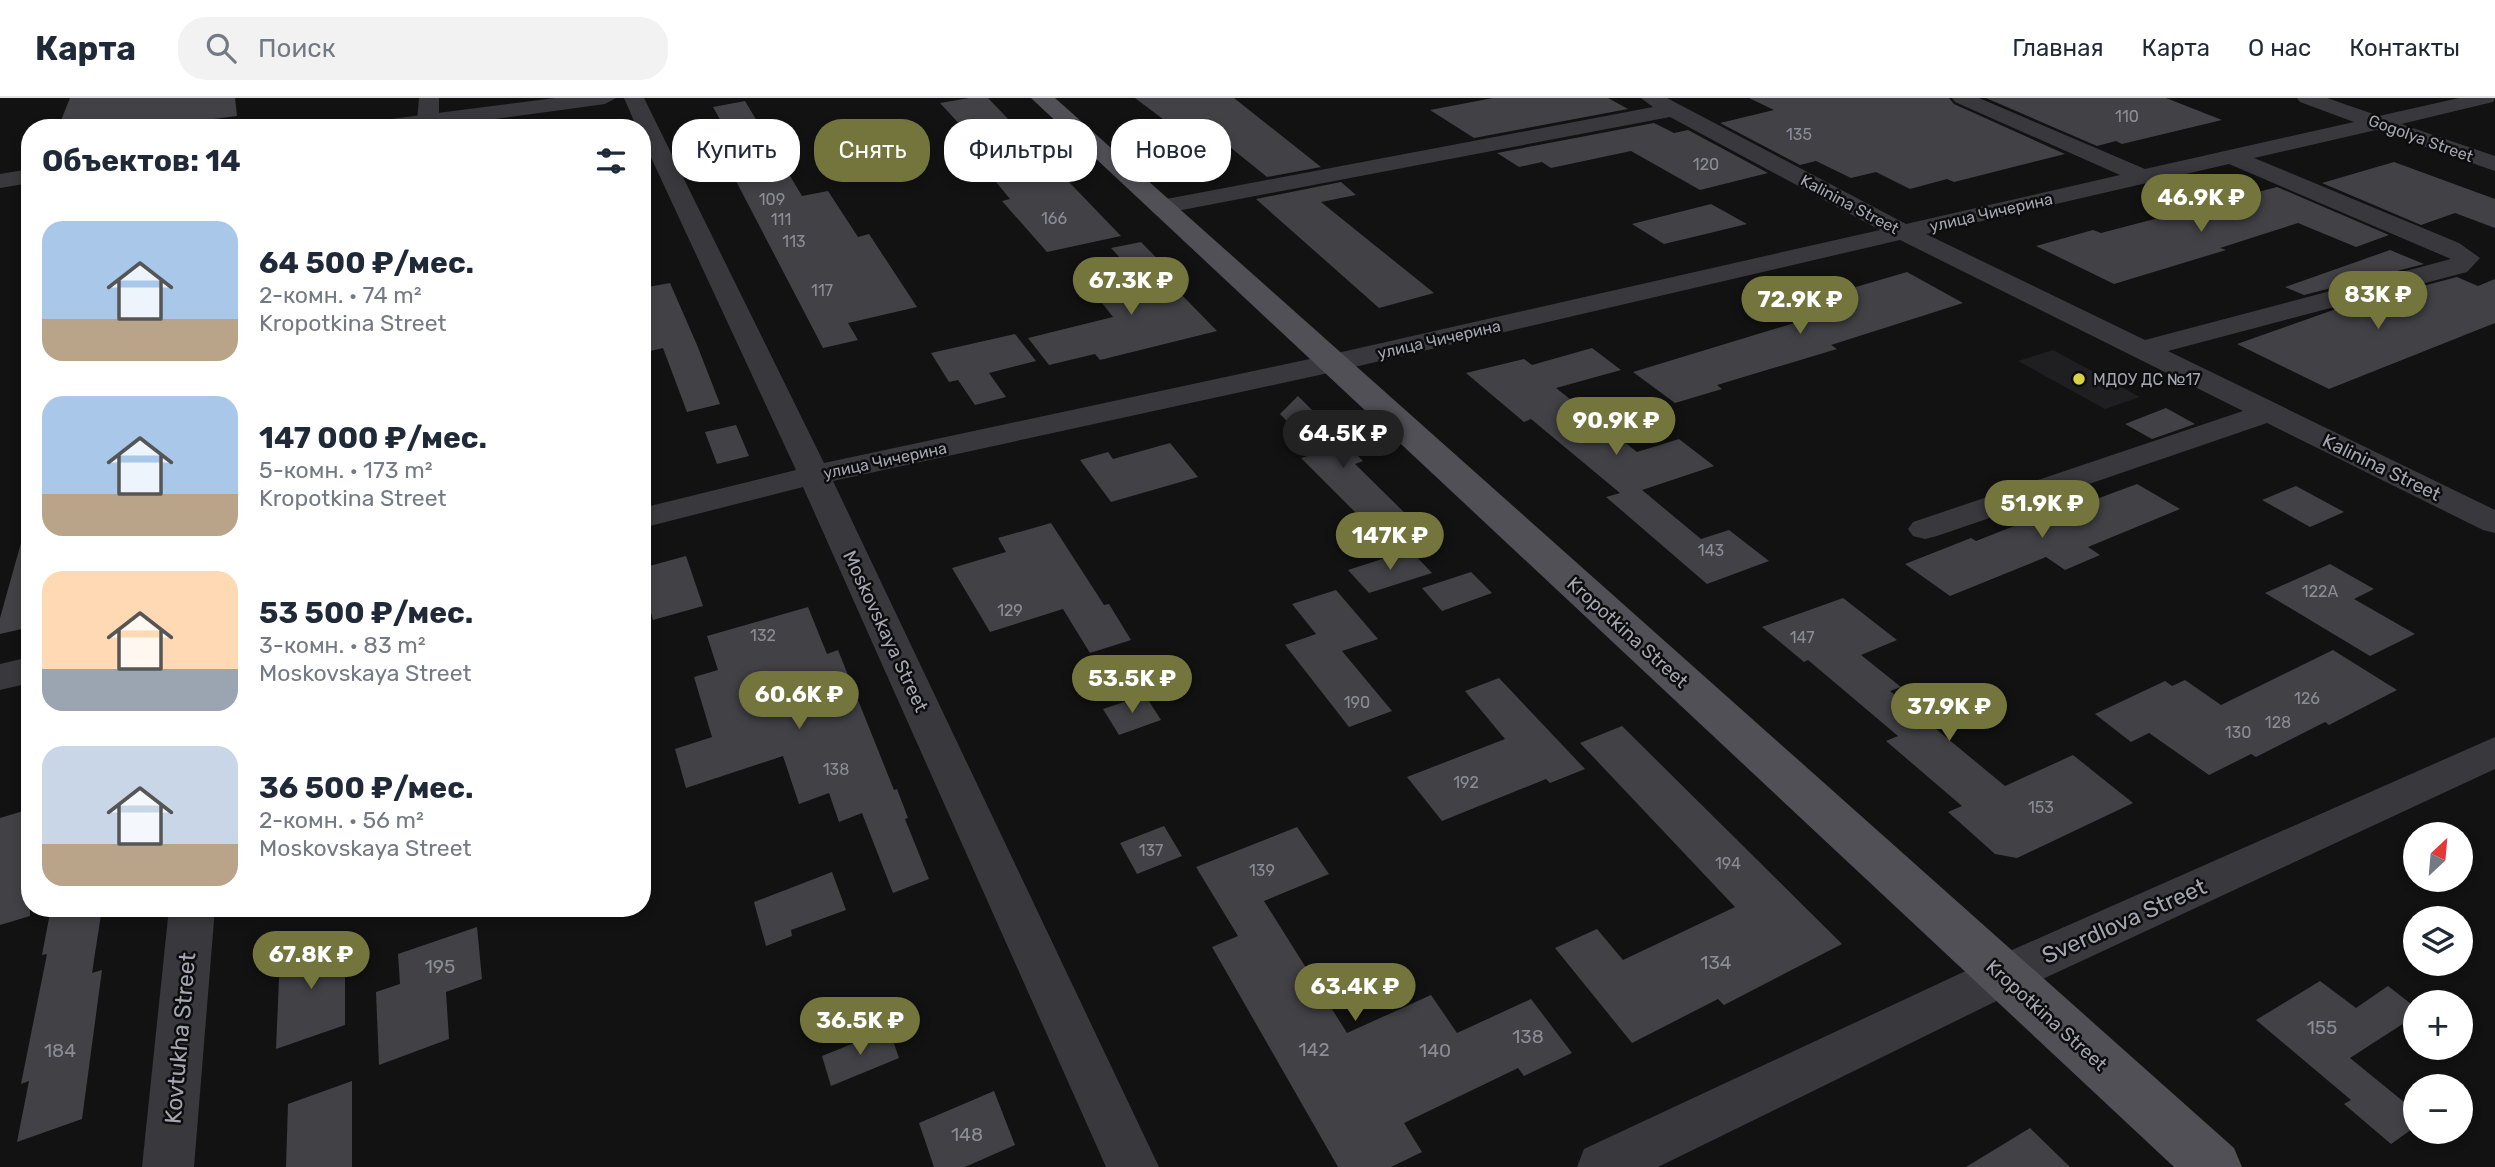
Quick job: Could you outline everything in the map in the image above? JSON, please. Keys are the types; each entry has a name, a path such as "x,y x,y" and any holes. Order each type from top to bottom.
{"main road":[{"name":"Kropotkina Street","path":"1042,98 2214,1167"}],"street":[{"path":"428,119 429,98"},
{"path":"443,119 605,98"},
{"name":"Moskovskaya Street","path":"634,98 644,119"},
{"path":"1962,98 2146,178"},
{"name":"Gogolya Street","path":"2307,98 2495,164"},
{"name":"улица Чичерина","path":"651,516 814,475 1332,363 2235,158 2486,98"},
{"name":"Kalinina Street","path":"1161,207 1662,104 1903,232 2495,523"},
{"name":"Moskovskaya Street","path":"651,134 814,475 1133,1167"},
{"path":"2143,349 2458,267 2467,258 2450,248 2235,158"},
{"path":"0,181 21,178"},
{"path":"1925,529 2270,412"},
{"path":"0,677 21,672"},
{"name":"Sverdlova Street","path":"1604,1167 2004,975 2495,752"},
{"name":"Kovtukha Street","path":"168,1167 190,917"}],"shaded area":[{"name":"МДОУ ДС №17","path":"2053,350 2140,397 2105,409 2018,361"}],"building":[{"path":"70,98 235,98 237,116 214,119 62,119"},
{"path":"988,98 1008,119 955,119 940,103"},
{"path":"1135,98 1234,98 1321,167 1267,177 1231,148 1231,119 1163,119"},
{"path":"1493,98 1608,98 1628,109 1474,138 1430,110"},
{"path":"1749,98 1949,98 1954,104 2065,154 1954,182 1947,179 1910,189 1876,172 1851,178 1816,161 1800,165 1720,123 1774,110"},
{"path":"1986,98 2166,98 2222,120 2122,144 2116,141 2097,146"},
{"path":"745,101 756,119 720,119 713,107"},
{"path":"1654,123 1674,133 1688,130 1768,173 1700,190 1631,151 1551,168 1542,162 1519,167 1497,153"},
{"path":"2394,162 2495,199 2495,228 2455,213 2421,225 2322,183"},
{"path":"736,182 794,182 802,196 828,191 858,237 869,234 917,307 848,323 858,340 823,348"},
{"path":"996,182 1069,182 1121,236 1047,252 1002,201 1010,199"},
{"path":"1341,182 1356,195 1321,202 1434,293 1379,308 1256,199"},
{"path":"2277,187 2389,235 2356,247 2298,223 2220,248 2226,250 2114,284 2036,246 2093,230 2101,233"},
{"path":"1711,204 1747,224 1664,244 1632,224"},
{"path":"1141,242 1186,288 1177,290 1217,331 1100,360 1095,354 1049,365 1028,338 1113,317 1102,303 1151,292 1111,248"},
{"path":"2390,250 2424,264 2304,295 2285,287"},
{"path":"1907,272 1963,303 1831,345 1837,349 1717,385 1722,389 1675,403 1633,372 1814,317 1794,305"},
{"path":"2457,277 2478,286 2495,279 2495,323 2329,389 2237,344 2336,309"},
{"path":"670,283 720,404 687,412 663,348 651,351 651,286"},
{"path":"1015,334 1036,361 989,373 1006,397 975,405 958,380 949,382 931,353"},
{"path":"1592,348 1621,370 1556,388 1637,452 1679,439 1714,466 1642,490 1701,539 1729,530 1769,561 1707,584 1606,497 1620,493 1531,419 1524,422 1466,373 1524,359 1532,365"},
{"path":"1298,396 1363,461 1355,464 1412,520 1375,532 1301,458 1318,453 1280,414"},
{"path":"2166,408 2195,424 2152,439 2125,424"},
{"path":"736,425 749,456 717,464 705,432"},
{"path":"1170,443 1198,477 1111,502 1080,460 1108,452 1113,459"},
{"path":"2137,484 2180,509 2088,547 2100,555 2065,570 2046,557 1950,596 1905,564 1971,538 1976,541 2086,498 2091,501"},
{"path":"2296,486 2344,512 2310,527 2262,500"},
{"path":"1051,523 1104,605 1109,604 1131,640 1090,653 1063,609 990,632 952,568 1006,552 998,538"},
{"path":"21,543 21,629 0,634 0,618"},
{"path":"1410,550 1432,573 1369,593 1348,570"},
{"path":"686,556 703,606 653,620 651,566"},
{"path":"2330,564 2374,589 2354,599 2415,634 2370,656 2265,593"},
{"path":"1471,572 1492,593 1442,611 1422,588"},
{"path":"1336,590 1378,639 1342,651 1392,711 1349,727 1285,645 1316,634 1292,604"},
{"path":"1843,598 1897,640 1861,655 1901,687 1890,691 2005,786 2073,755 2133,803 2017,858 1995,854 1948,812 1962,806 1886,741 1898,736 1808,660 1804,662 1762,627"},
{"path":"808,607 827,654 838,650 894,790 897,789 908,818 905,819 929,879 893,893 862,813 839,822 829,793 799,804 783,756 686,788 675,749 712,737 694,677 718,670 707,636"},
{"path":"2333,650 2397,690 2329,725 2325,722 2256,757 2251,754 2209,775 2149,733 2131,742 2095,714 2165,681 2172,686 2185,680 2221,705"},
{"path":"1499,678 1585,769 1550,783 1546,779 1442,821 1407,777 1505,739 1465,691"},
{"path":"1145,695 1161,720 1119,735 1103,709"},
{"path":"1622,726 1842,944 1724,1005 1718,999 1632,1043 1555,948 1597,929 1623,960 1735,907 1580,743"},
{"path":"21,812 21,917 27,917 0,925 0,818"},
{"path":"1164,826 1182,856 1137,874 1120,843"},
{"path":"1297,827 1329,874 1264,901 1347,1033 1431,995 1457,1033 1531,999 1572,1053 1524,1076 1518,1068 1404,1123 1422,1152 1391,1167 1338,1167 1212,947 1238,936 1196,867"},
{"path":"832,872 846,910 791,930 792,936 766,946 754,902"},
{"path":"49,917 101,917 92,973 102,970 82,1119 17,1142 29,1081 21,1084 47,954 42,955"},
{"path":"477,927 482,979 446,992 449,1039 379,1065 376,992 400,984 398,954"},
{"path":"345,934 345,1025 276,1049 280,956"},
{"path":"2320,981 2356,1008 2388,986 2403,998 2403,1024 2350,1058 2403,1101 2403,1136 2391,1144 2344,1104 2351,1100 2256,1020"},
{"path":"889,1029 899,1058 831,1086 822,1056"},
{"path":"352,1081 352,1167 286,1167 288,1104"},
{"path":"994,1091 1015,1145 965,1167 934,1167 919,1123"},
{"path":"2030,1128 2070,1167 1966,1167"}],"place":[{"name":"МДОУ ДС №17","path":"2079,379"}]}
